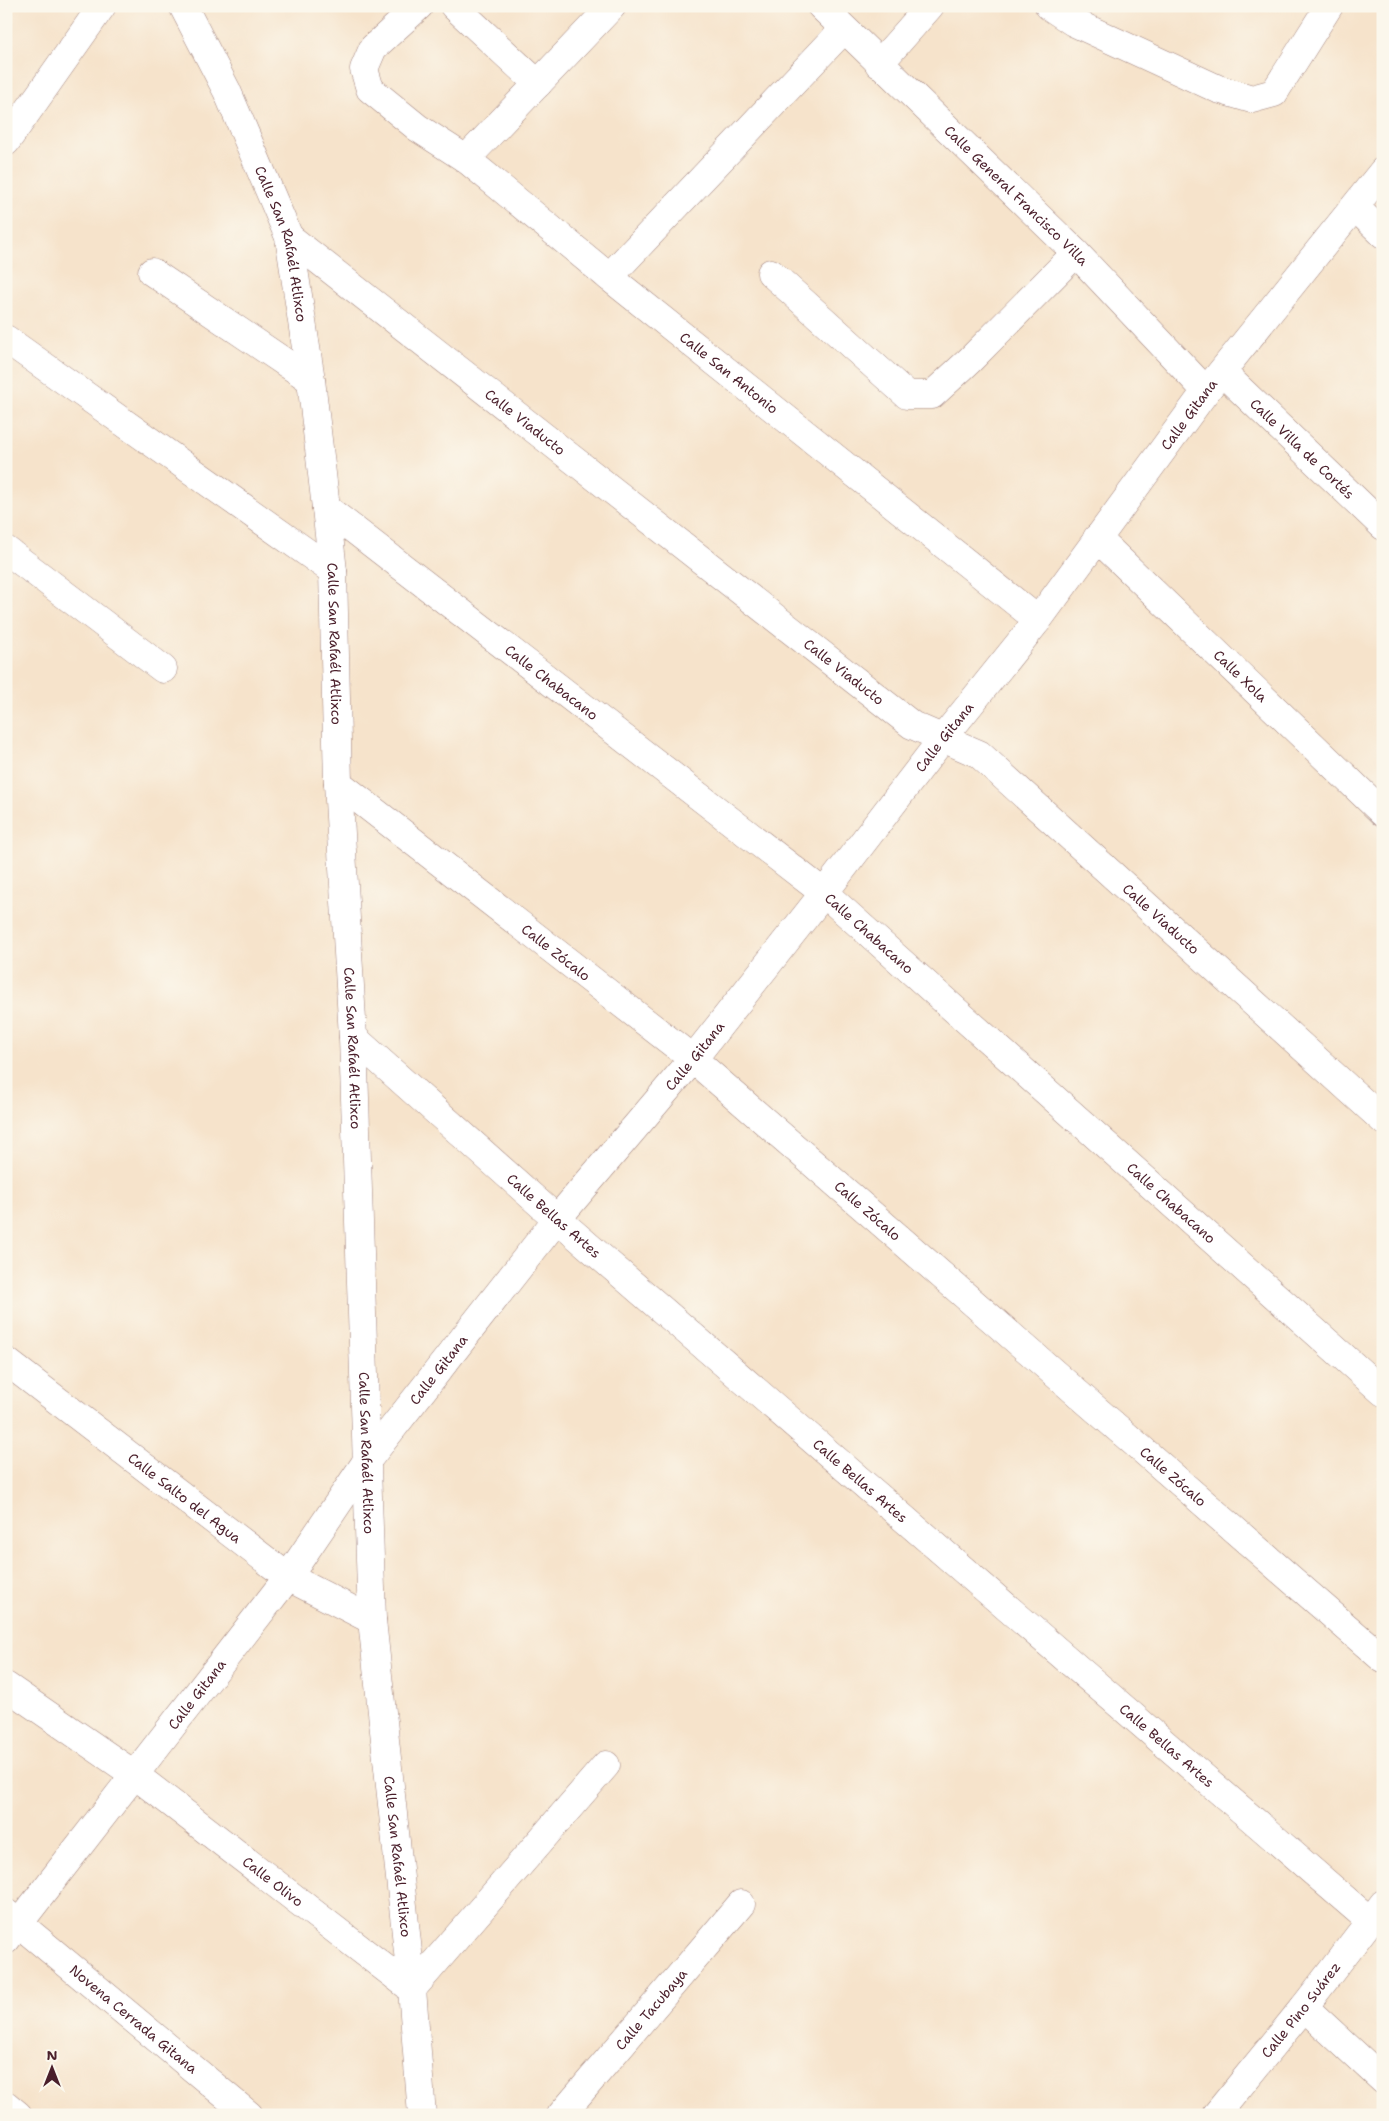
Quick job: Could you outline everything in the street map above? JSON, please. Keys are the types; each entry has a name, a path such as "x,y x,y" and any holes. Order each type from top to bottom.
{"street":[{"path":"6,142 102,6"},
{"name":"Calle San Rafaél Atlixco","path":"183,6 227,90 289,237 326,508 333,571 338,783 354,1037 372,1620 412,1989 422,2115"},
{"name":"Calle San Antonio","path":"419,6 373,48 364,69 370,89 418,128 466,159 608,277 1038,620"},
{"path":"454,6 538,84"},
{"path":"466,159 612,6"},
{"name":"Calle General Francisco Villa","path":"820,6 1076,253 1214,382"},
{"path":"879,64 930,6"},
{"path":"1049,6 1079,14 1218,89 1252,98 1274,93 1329,6"},
{"path":"608,277 843,30"},
{"name":"Calle Gitana","path":"11,1925 135,1775 288,1577 366,1462 557,1219 693,1059 824,893 1038,620 1214,382 1383,171"},
{"path":"1355,207 1383,234"},
{"name":"Calle Viaducto","path":"289,237 912,725 979,754 1383,1120"},
{"path":"771,273 907,395 932,395 969,362 1076,253"},
{"path":"152,272 310,380"},
{"path":"6,339 333,571"},
{"name":"Calle Villa de Cortés","path":"1214,382 1383,526"},
{"name":"Calle Chabacano","path":"326,508 824,893 1383,1392"},
{"name":"Calle Xola","path":"1097,538 1383,814"},
{"path":"6,550 163,669"},
{"name":"Calle Zócalo","path":"338,783 693,1059 1383,1659"},
{"name":"Calle Bellas Artes","path":"354,1037 557,1219 1376,1912"},
{"name":"Calle Salto del Agua","path":"6,1361 288,1577 372,1620"},
{"name":"Calle Olivo","path":"6,1686 135,1775 412,1989"},
{"path":"412,1989 606,1765"},
{"name":"Calle Tacubaya","path":"561,2115 741,1904"},
{"name":"Calle Pino Suárez","path":"1216,2115 1304,2007 1376,1912"},
{"name":"Novena Cerrada Gitana","path":"11,1925 249,2115"},
{"path":"1304,2007 1383,2080"},
{"path":"6,2105 18,2115"}]}
